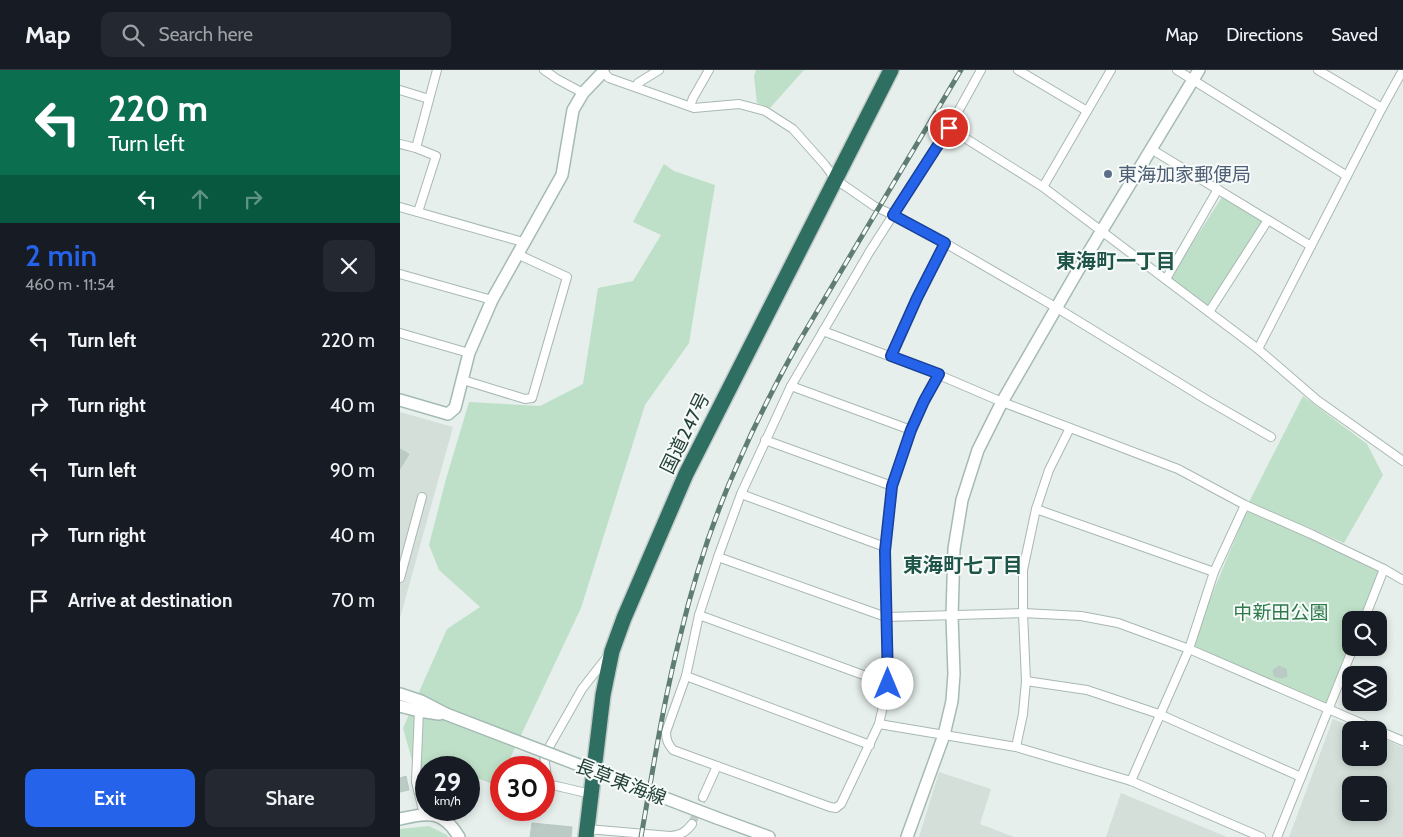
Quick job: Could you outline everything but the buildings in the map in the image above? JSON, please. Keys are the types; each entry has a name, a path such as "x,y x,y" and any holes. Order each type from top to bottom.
{"highway":[{"name":"国道247号","path":"586,833 603,695 612,651 624,618 686,474 891,70"}],"street":[{"path":"416,148 437,70"},
{"path":"544,70 583,93"},
{"path":"636,87 638,83 659,70"},
{"path":"690,106 709,70"},
{"path":"939,374 911,430 892,486 885,547 888,684 879,724 841,804 836,808 830,808 673,750 667,744 666,732 686,676 699,615 741,494 765,440 791,386 846,291 949,128 980,70"},
{"path":"1018,70 1086,111"},
{"path":"1043,187 1111,70"},
{"path":"1177,70 1196,75 1347,176"},
{"path":"1318,70 1382,108"},
{"path":"1258,349 1403,70"},
{"path":"400,400 448,414 455,408 469,353 492,300 562,175 573,110 583,93 603,71 609,78 694,108 739,104 765,111 793,129 836,180 874,206 945,243 1057,308 1271,437"},
{"path":"907,837 944,735 952,701 954,674 952,616 954,549 962,500 978,450 1002,402 1196,75"},
{"path":"400,90 428,99"},
{"path":"949,128 1043,187 1258,349 1309,395 1403,461"},
{"path":"400,144 436,156 418,212"},
{"path":"1151,149 1311,246"},
{"path":"1166,279 1218,190"},
{"path":"400,207 523,242"},
{"path":"1209,312 1268,220"},
{"path":"891,356 917,298 945,243"},
{"path":"462,380 525,399 532,398 567,277 517,254"},
{"path":"400,274 492,300"},
{"path":"823,331 939,374 1002,402 1178,469 1245,505 1311,534 1403,580"},
{"path":"400,333 469,353"},
{"path":"791,386 911,430"},
{"path":"1016,747 1023,714 1026,680 1023,570 1036,509 1049,470 1070,428"},
{"path":"765,440 892,486"},
{"path":"741,494 885,547"},
{"path":"400,578 422,497"},
{"path":"1131,780 1189,649 1214,572 1245,505"},
{"path":"1036,509 1214,572"},
{"path":"718,557 886,617 1023,613 1081,616 1118,623 1189,649 1356,721"},
{"path":"1368,611 1384,569"},
{"path":"699,615 888,684"},
{"path":"591,794 548,784 544,756 582,690 612,651"},
{"path":"1277,837 1350,656"},
{"path":"686,676 870,744"},
{"path":"1026,680 1087,690 1159,714 1301,777"},
{"name":"長草東海線","path":"400,694 421,701 446,714 769,837"},
{"name":"長草東海線","path":"400,706 419,711 446,714"},
{"path":"417,756 419,711"},
{"path":"879,724 1016,747 1131,780 1261,837"},
{"path":"1387,734 1403,741"},
{"path":"703,797 716,766"},
{"path":"400,819 415,816"},
{"path":"447,821 459,837"},
{"path":"586,833 670,836 679,835 687,831 692,824"}],"shaded area":[{"path":"400,412 453,427 400,618"},
{"path":"1333,719 1342,723 1342,766 1387,766 1387,740 1403,747 1403,837 1289,837"},
{"path":"939,772 991,789 980,824 1014,837 919,837"},
{"path":"1121,793 1227,837 1106,837"}],"green space":[{"path":"756,70 804,70 770,108 757,103 754,76"},
{"path":"664,164 674,171 715,185 689,343 645,405 581,608 511,756 490,756 490,783 480,779 480,756 415,756 415,771 403,728 447,629 480,607 439,570 429,545 469,402 540,406 583,384 598,288 633,281 661,235 633,222"},
{"path":"1222,197 1262,221 1208,306 1168,281"},
{"path":"1303,396 1367,444 1383,475 1344,543 1249,502"},
{"name":"中新田公園","path":"1250,511 1384,569 1368,611 1342,611 1342,656 1348,656 1345,666 1342,666 1342,673 1329,710 1189,649 1246,513"},
{"path":"429,826 448,837 400,837 400,829"}],"tunnel":[{"path":"692,824 703,797"}],"railway":[{"path":"641,837 663,712 674,662 698,570 721,503 760,415 800,340 961,70"}],"place":[{"name":"東海加家郵便局","path":"1108,174"}],"district":[{"name":"東海町一丁目","path":"1116,261"},
{"name":"東海町七丁目","path":"963,565"}],"route":[{"path":"888,684 885,551 892,486 911,430 939,374 891,356 917,298 945,243 893,215 949,128"}]}
